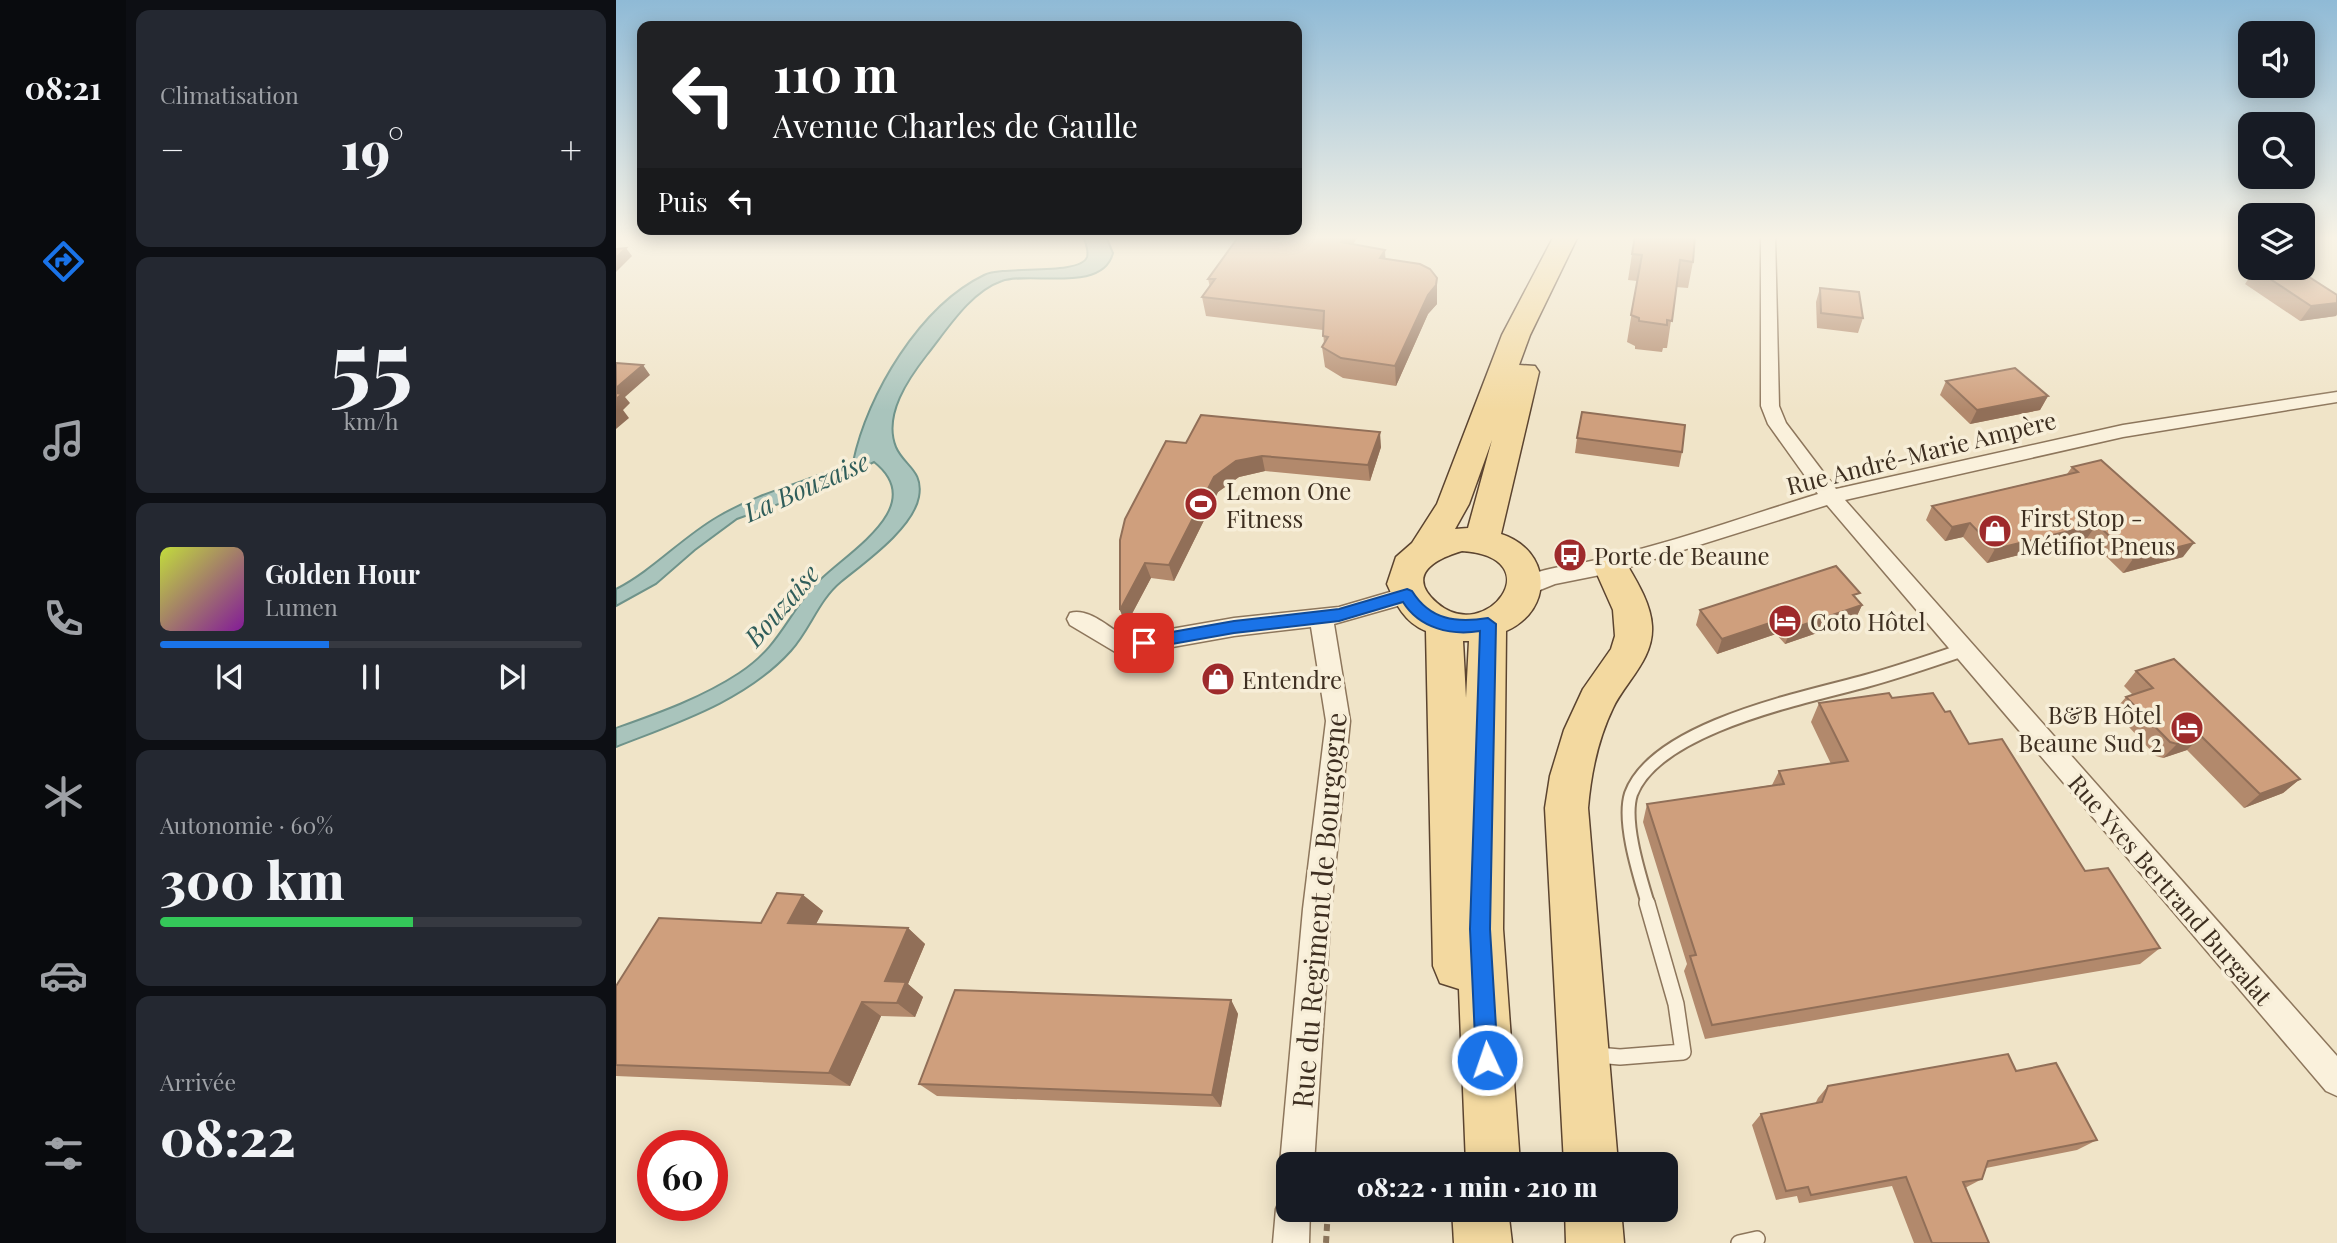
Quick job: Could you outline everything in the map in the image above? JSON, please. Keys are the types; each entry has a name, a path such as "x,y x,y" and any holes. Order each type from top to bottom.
{"main road":[{"path":"1426,549 1452,540 1482,540 1503,549 1520,563 1525,575 1525,588 1519,603 1507,615 1466,624 1421,613 1407,595 1404,583 1407,570 1426,549 1453,504 1516,335 1537,294"},
{"path":"1482,540 1538,328 1555,294"},
{"path":"1590,1152 1566,824 1566,790 1578,745 1597,698 1624,662 1633,643 1634,622 1610,565"},
{"path":"1466,624 1456,953 1475,1152"},
{"path":"1466,624 1492,1152"},
{"path":"1481,1222 1483,1243"},
{"path":"1497,1222 1498,1243"},
{"path":"1594,1222 1595,1243"}],"street":[{"name":"Rue Yves Bertrand Burgalat","path":"1769,294 1770,406 1777,424 1831,497 2337,1080"},
{"name":"Rue André-Marie Ampère","path":"1525,588 1541,579 1574,575 1610,565 1831,497 2123,431 2337,397"},
{"path":"1078,619 1122,647 1234,627 1339,615 1407,595"},
{"name":"Rue du Regiment de Bourgogne","path":"1298,1152 1317,909 1338,721 1337,695 1321,639 1322,617"},
{"path":"1291,1243 1292,1222"}],"lane":[{"path":"1584,1053 1620,1057 1683,1052 1676,1005 1637,863 1629,807 1630,793 1637,781 1662,757 1702,732 1964,650"},
{"path":"1739,1243 1756,1239"}],"path":[{"path":"1326,1243 1327,1222"}],"water":[{"name":"La Bouzaise","path":"955,294 980,294 960,313 920,364 895,410 893,435 896,447 916,474 920,488 915,509 908,521 874,555 833,589 791,651 753,684 710,709 616,747 616,728 710,690 752,664 779,634 811,589 858,547 887,514 893,497 889,480 874,462 823,488 737,519 695,550 656,584 616,606 616,589 642,573 704,525 733,508 853,462 870,408 884,381 918,330"}],"building":[{"path":"1204,294 1429,294 1395,366 1341,358 1322,347 1328,337 1323,336 1324,311 1202,297"},
{"path":"1635,294 1676,294 1672,321 1667,320 1667,325 1639,321 1639,318 1631,315"},
{"path":"1820,294 1859,294 1863,318 1821,313"},
{"path":"2293,294 2335,294 2337,303 2311,306"},
{"path":"616,363 643,365 616,388"},
{"path":"2015,368 2048,396 1977,410 1946,381"},
{"path":"1582,412 1685,425 1682,452 1577,438"},
{"path":"1201,415 1380,432 1368,465 1262,456 1236,461 1214,477 1169,565 1145,563 1120,610 1120,540 1125,519 1166,441 1186,443"},
{"path":"2101,460 2194,543 2133,559 2097,524 1995,549 1970,523 1952,527 1932,506 2078,472 2072,467"},
{"path":"1836,566 1860,593 1853,595 1862,605 1791,629 1782,619 1722,639 1700,610"},
{"path":"2174,659 2300,779 2260,794 2201,736 2177,744 2170,742 2126,697 2153,688 2136,671"},
{"path":"1889,693 1892,698 1933,693 1945,712 1950,711 1969,744 2002,739 2085,871 2108,868 2160,948 1712,1025 1690,956 1696,955 1647,804 1784,784 1779,771 1848,761 1819,703"},
{"path":"777,893 803,895 788,923 908,928 885,981 906,982 897,1003 862,1002 829,1073 616,1065 616,986 659,918 761,923"},
{"path":"955,990 1231,1000 1212,1095 919,1084"},
{"path":"2008,1054 2016,1071 2056,1063 2097,1140 1988,1161 1982,1179 1963,1182 1989,1243 1932,1243 1906,1177 1811,1195 1808,1187 1786,1191 1761,1114 1822,1102 1828,1086"}],"place":[{"name":"Lemon One Fitness","path":"1201,504"},
{"name":"First Stop - Métifiot Pneus","path":"1995,531"},
{"name":"Porte de Beaune","path":"1570,555"},
{"name":"Coto Hôtel","path":"1785,621"},
{"name":"Entendre","path":"1218,679"},
{"name":"B&B Hôtel Beaune Sud 2","path":"2187,728"}],"route":[{"path":"1144,643 1234,627 1339,615 1407,595 1415,608 1444,625 1466,627 1488,624 1480,929 1487,1060"}],"water label":[{"name":"Bouzaise","path":"781,605"}]}
